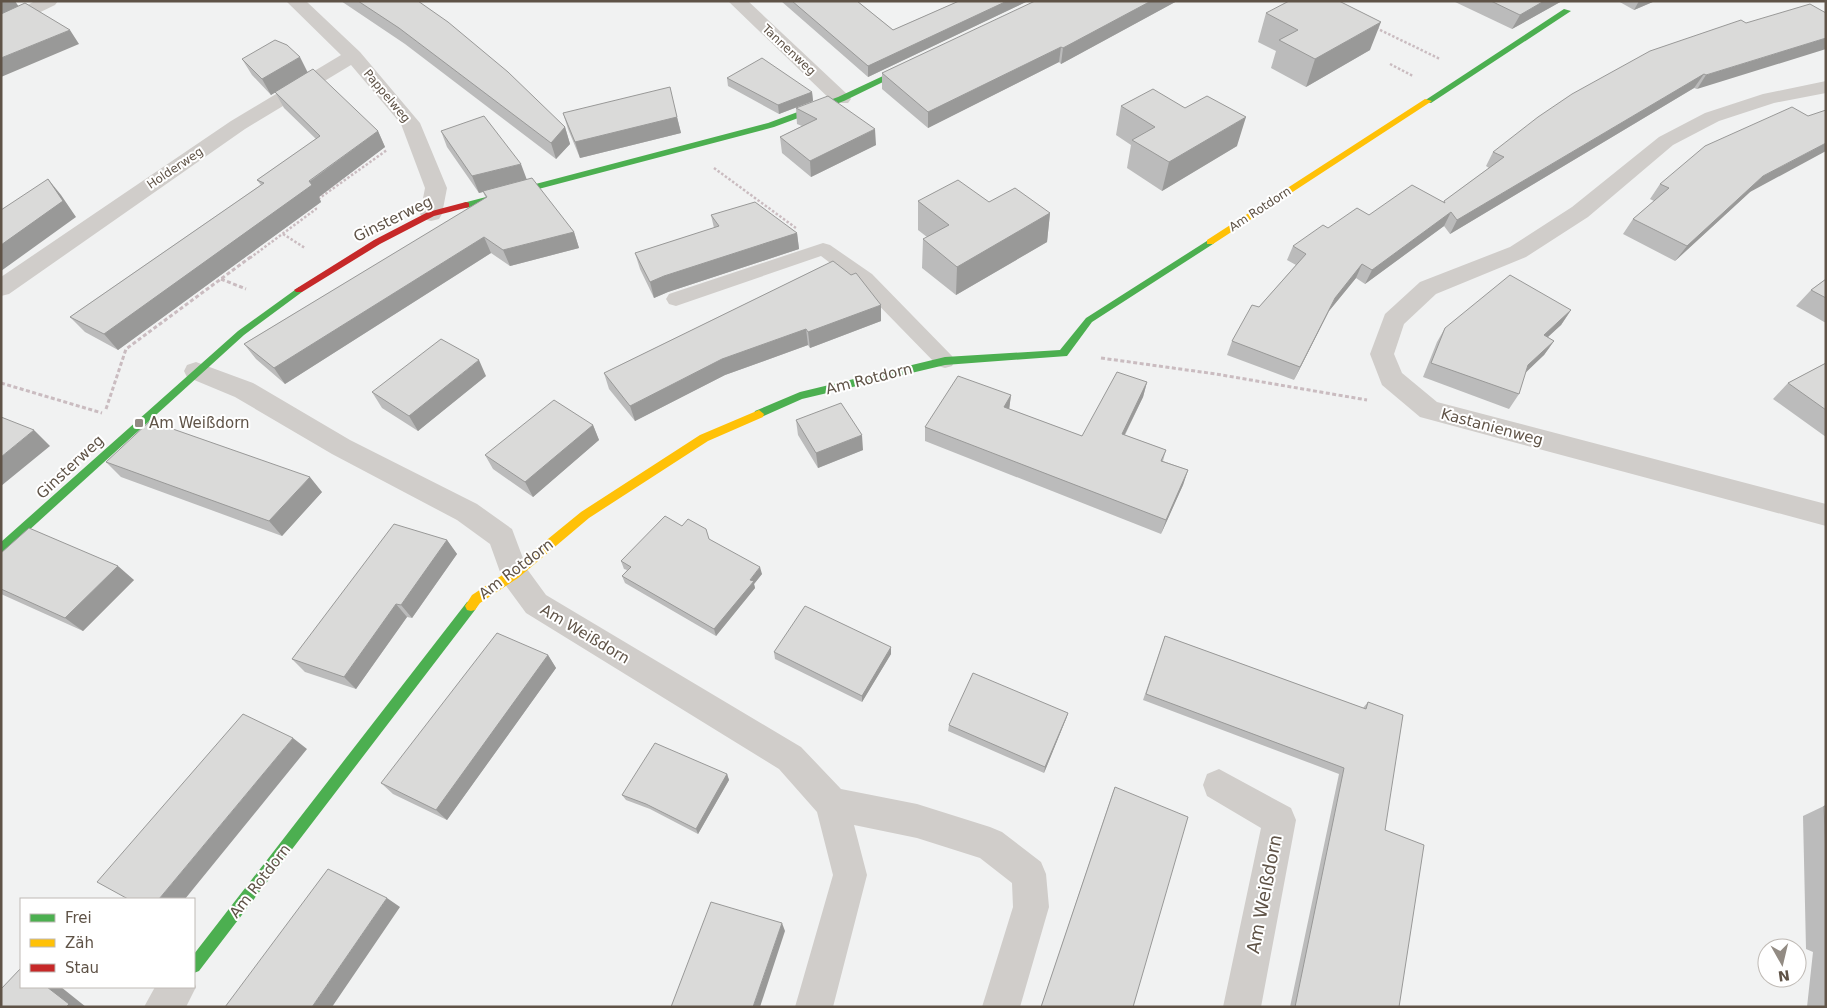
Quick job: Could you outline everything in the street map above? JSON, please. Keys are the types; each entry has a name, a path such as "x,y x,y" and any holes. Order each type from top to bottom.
{"street":[{"path":"1,26 48,1"},
{"name":"Pappelweg","path":"295,1 353,56 410,123 436,188 431,214"},
{"name":"Tannenweg","path":"737,1 841,99"},
{"name":"Am Rotdorn","path":"195,965 476,599 514,574 586,515 704,438 800,396 945,361 1063,353 1089,320 1567,11"},
{"name":"Holderweg","path":"1,288 238,125 353,56"},
{"name":"Ginsterweg","path":"1,549 196,371 279,303 376,242 431,214 771,125 841,99 927,59"},
{"name":"Kastanienweg","path":"1826,87 1770,98 1712,117 1666,141 1580,212 1518,252 1428,288 1393,320 1382,354 1391,378 1429,410 1826,515"},
{"name":"Am Weißdorn","path":"196,371 244,390 341,446 467,512 502,537 514,574 536,604 790,758 832,804 850,875 814,1007"},
{"name":"Am Weißdorn","path":"1219,785 1279,820 1242,1007"},
{"path":"832,804 918,821 990,844 1029,874 1031,907 1001,1007"},
{"path":"163,1007 177,988"}],"lane":[{"path":"676,299 823,249 865,279 945,361"}],"path":[{"path":"1375,28 1422,51"},
{"path":"1,382 104,414 126,348 316,209 314,202 414,131"},
{"path":"688,148 823,249"},
{"path":"1063,353 1216,374 1371,400"}],"building":[{"path":"358,1 418,1 448,22 508,72 565,127 551,143 399,28"},
{"path":"792,1 857,1 893,30 959,1 1007,1 868,66"},
{"path":"1035,1 1151,1 1063,48 1061,47 928,112 882,73"},
{"path":"1289,1 1339,1 1381,22 1315,59 1279,40 1298,30 1266,13"},
{"path":"1491,1 1544,1 1520,15"},
{"path":"25,3 70,30 1,58 1,14"},
{"path":"1810,4 1826,13 1826,38 1706,75 1704,74 1457,220 1451,212 1372,270 1362,264 1335,298 1300,367 1232,341 1252,305 1259,307 1306,254 1293,246 1323,225 1328,228 1357,208 1369,215 1412,185 1445,203 1444,201 1504,157 1493,152 1538,117 1572,94 1650,51 1741,20 1746,23"},
{"path":"275,40 287,45 300,57 262,79 242,59"},
{"path":"762,58 812,92 778,105 727,78"},
{"path":"313,69 378,131 309,181 312,185 104,334 70,317 264,183 257,180 320,136 275,92"},
{"path":"670,87 677,117 575,142 563,113"},
{"path":"1153,89 1185,108 1207,96 1246,117 1169,162 1132,140 1155,127 1121,106"},
{"path":"828,96 875,129 810,161 780,137 817,119 796,108"},
{"path":"1792,107 1808,116 1826,110 1826,143 1763,176 1687,246 1633,219 1669,188 1660,184 1705,146"},
{"path":"484,116 521,164 472,176 441,131"},
{"path":"532,178 574,232 503,250 484,237 274,368 244,344 487,197 483,191"},
{"path":"48,179 63,201 1,245 1,210"},
{"path":"958,180 989,202 1015,188 1050,213 957,267 923,239 949,225 918,201"},
{"path":"755,202 797,233 650,282 635,253 719,226 711,215"},
{"path":"833,261 851,275 856,273 881,305 808,332 806,329 722,359 630,406 604,373"},
{"path":"1510,275 1571,310 1544,335 1554,341 1528,365 1519,394 1431,363 1445,328"},
{"path":"1826,279 1826,298 1811,290"},
{"path":"441,339 479,360 409,416 372,392"},
{"path":"1826,363 1826,410 1788,383"},
{"path":"1117,372 1147,382 1122,434 1166,450 1161,461 1188,470 1166,520 925,427 958,376 1011,395 1004,407 1082,436"},
{"path":"554,400 593,425 525,482 485,455"},
{"path":"841,403 862,435 816,453 796,420"},
{"path":"1,417 34,430 1,457"},
{"path":"150,421 310,477 269,521 106,462"},
{"path":"665,516 682,526 688,519 706,529 709,539 760,567 750,580 754,581 714,629 622,576 631,567 621,561"},
{"path":"394,524 447,540 401,605 396,604 344,677 292,659"},
{"path":"29,528 118,566 65,618 1,589 1,553"},
{"path":"805,606 891,647 862,696 774,652"},
{"path":"497,633 548,655 436,810 381,783"},
{"path":"1165,636 1366,709 1368,702 1403,715 1385,830 1424,845 1399,1007 1295,1007 1344,768 1146,694"},
{"path":"973,673 1068,713 1045,767 949,725"},
{"path":"243,714 293,738 160,898 126,898 97,882"},
{"path":"655,743 727,774 696,829 646,804 622,795"},
{"path":"1115,787 1188,817 1133,1007 1041,1007"},
{"path":"1824,806 1826,806 1826,855"},
{"path":"328,869 387,898 312,1007 225,1007"},
{"path":"711,902 782,923 753,1007 671,1007"},
{"path":"20,969 20,988 48,988 69,1004 66,1007 1,1007 1,989"}],"traffic: fast":[{"path":"1428,101 1567,11"},
{"path":"466,205 771,125 841,99 916,64"},
{"path":"759,414 800,396 945,361 1063,353 1089,320 1210,242"},
{"path":"1,549 241,333 299,290"},
{"path":"195,965 471,606"}],"traffic: slow":[{"path":"1210,242 1428,101"},
{"path":"471,606 476,599 514,574 585,515 704,438 759,414"}],"traffic: jam":[{"path":"299,290 377,242 431,214 466,205"}],"place":[{"name":"Am Weißdorn","path":"139,423"}]}
